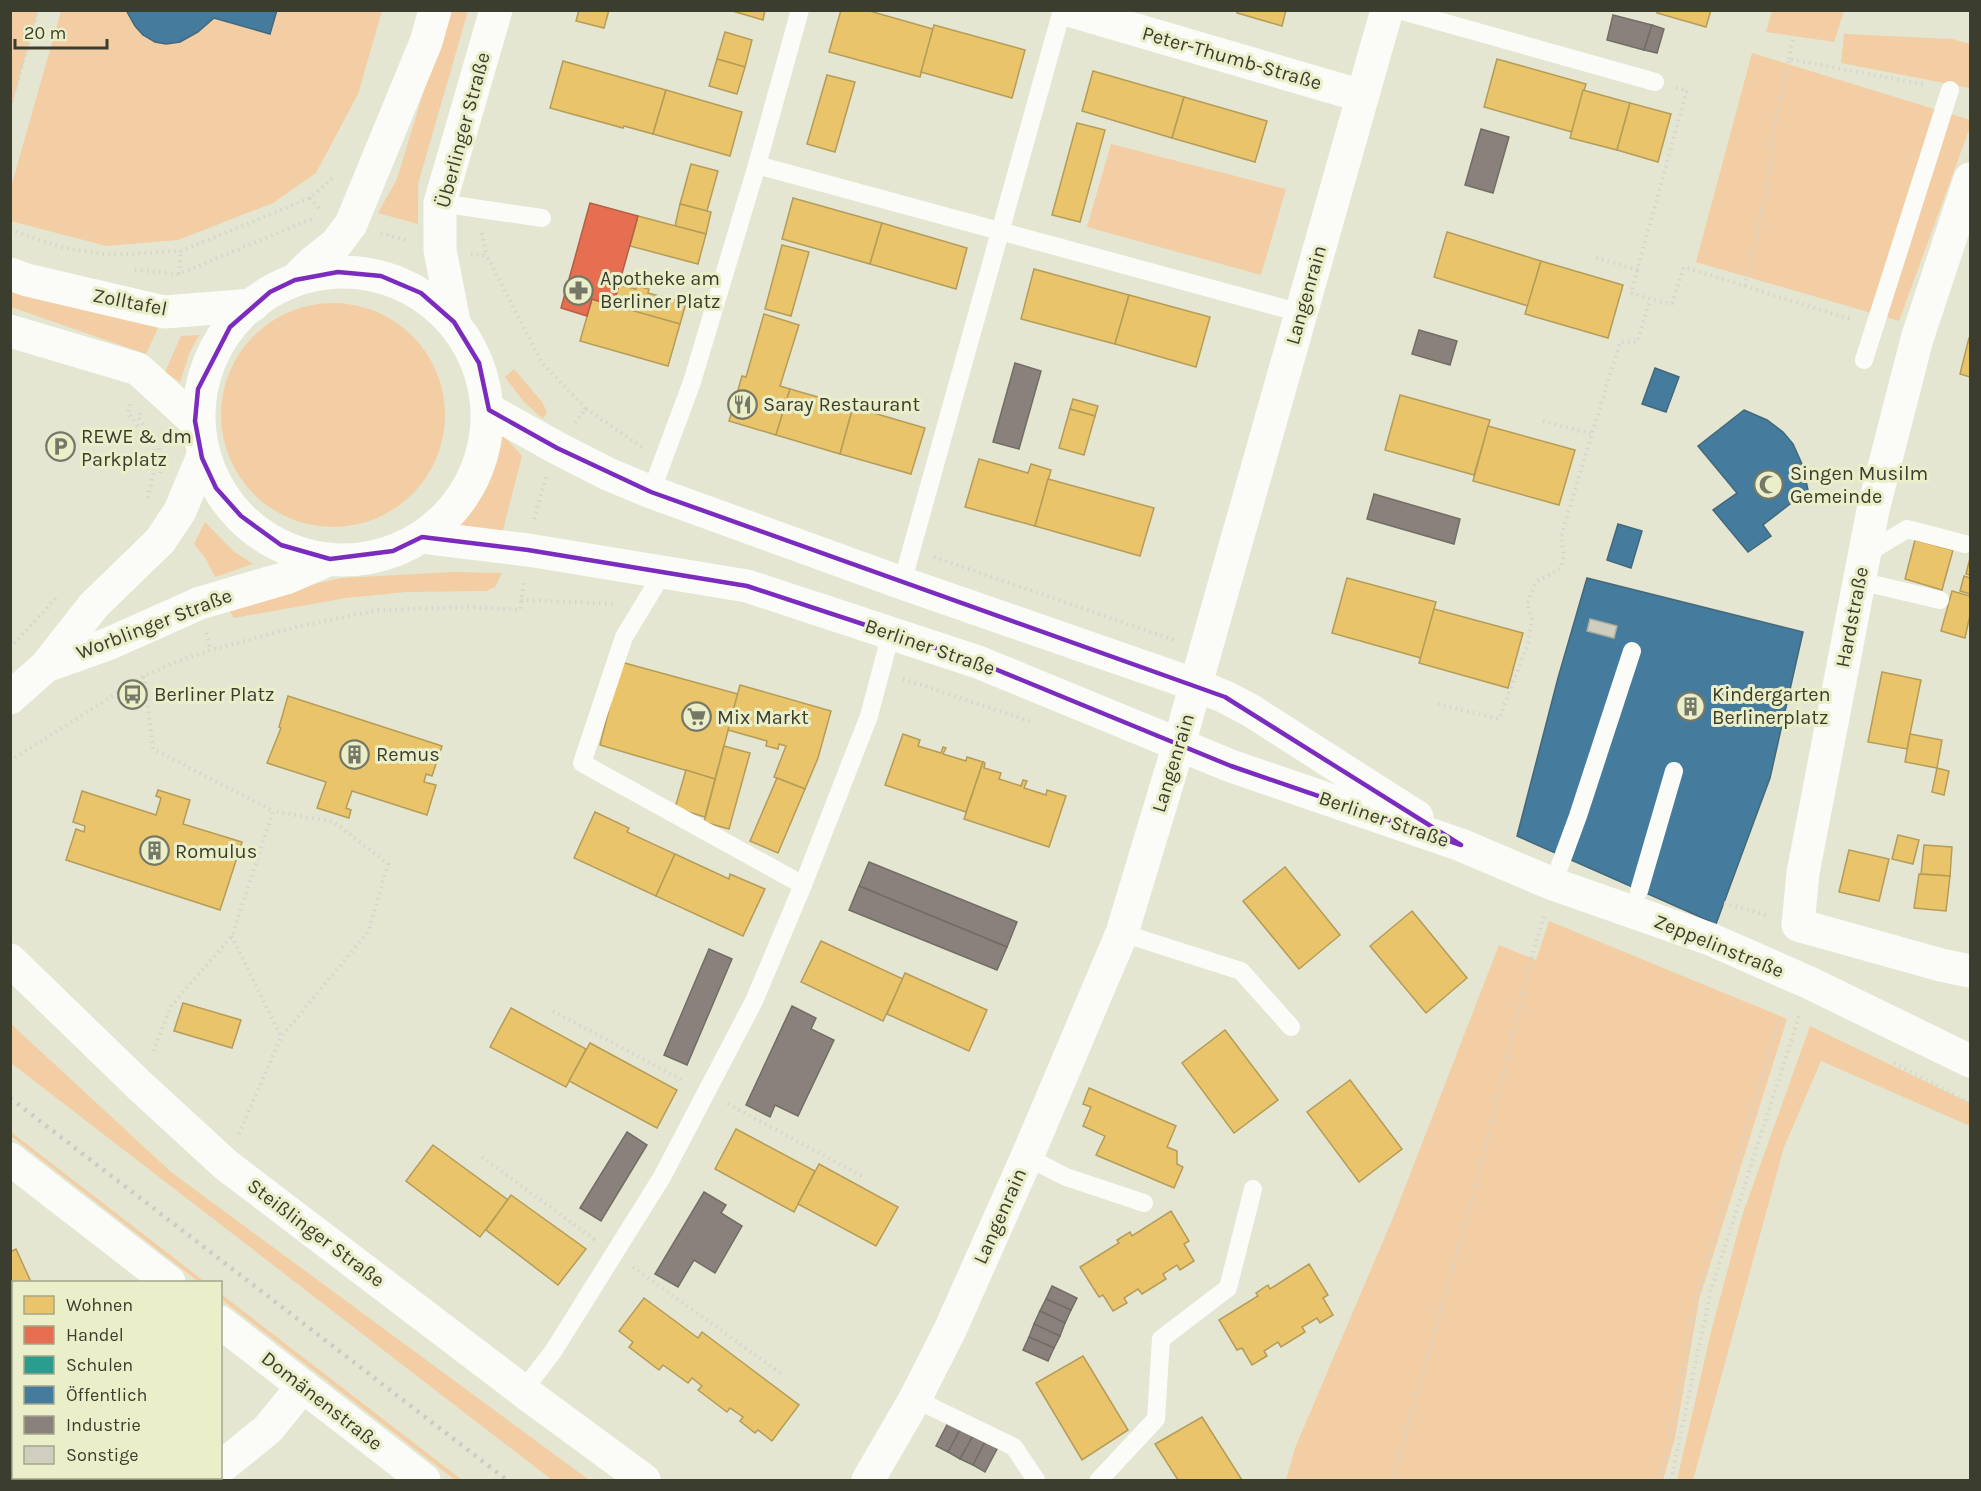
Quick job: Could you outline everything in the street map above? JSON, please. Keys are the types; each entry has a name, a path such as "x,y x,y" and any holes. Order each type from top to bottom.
{"street":[{"path":"295,280 336,244 351,224 426,42 435,10"},
{"name":"Überlinger Straße","path":"454,322 440,250 440,203 496,10"},
{"name":"Peter-Thumb-Straße","path":"1068,10 1362,96"},
{"name":"Langenrain","path":"868,1480 915,1399 950,1330 1122,933 1196,685 1387,10"},
{"name":"Hardstraße","path":"1798,925 1803,873 1873,510 1917,339 1971,179"},
{"path":"338,272 381,276 421,293 454,322 479,363 489,410 485,447 473,483 451,513 422,537 393,551 362,559 330,559 281,545 241,516 216,488 202,458 195,421 198,389 210,358 230,327 253,305 270,292 295,280 338,272"},
{"name":"Zolltafel","path":"10,274 164,312 253,305"},
{"path":"10,331 146,377 195,421"},
{"name":"Berliner Straße","path":"489,410 608,474 651,492 902,583 1196,685 1250,710 1461,845"},
{"name":"Worblinger Straße","path":"10,698 46,666 94,605 160,541 180,511 202,458"},
{"name":"Berliner Straße","path":"422,537 528,550 747,586 978,662 1231,766 1461,845"},
{"name":"Worblinger Straße","path":"46,666 108,644 200,603 286,578 330,559"},
{"name":"Zeppelinstraße","path":"1461,845 1553,884 1710,939 1968,1052"},
{"path":"1798,925 1941,965 1971,971"},
{"name":"Steißlinger Straße","path":"10,960 139,1085 226,1165 644,1480"},
{"path":"10,1159 168,1281"},
{"name":"Domänenstraße","path":"222,1324 424,1480"},
{"path":"222,1466 268,1429 303,1386"}],"lane":[{"path":"651,492 692,382 757,165 800,10"},
{"path":"902,583 1062,10"},
{"path":"1399,10 1655,82"},
{"path":"1864,360 1950,90"},
{"path":"757,165 1301,314"},
{"path":"440,203 542,218"},
{"path":"1940,600 1862,568 1907,529 1965,544"},
{"path":"664,571 624,637 582,763 802,885"},
{"path":"523,1391 554,1350 662,1177 754,1001 869,716 891,633"},
{"path":"1553,884 1578,816 1632,651"},
{"path":"1639,891 1674,771"},
{"path":"1122,933 1241,971 1291,1027"},
{"path":"1027,1156 1066,1177 1144,1203"},
{"path":"1099,1480 1156,1419 1161,1339 1227,1288 1253,1190"},
{"path":"915,1399 1014,1447 1036,1480"},
{"path":"1014,1447 1020,1480"}],"path":[{"path":"10,108 38,10"},
{"path":"1745,286 1770,182 1773,131 1794,35"},
{"path":"1789,59 1950,90"},
{"path":"1655,82 1687,90 1632,293 1650,300 1672,303 1684,267 1875,326"},
{"path":"10,230 64,248 111,255 181,251 310,198 335,177"},
{"path":"124,269 179,274 323,214 329,207"},
{"path":"1596,258 1638,270"},
{"path":"184,311 201,265"},
{"path":"1438,704 1499,719 1528,643 1532,618 1527,604 1536,582 1561,568 1564,557 1561,536 1620,342 1637,342 1650,300"},
{"path":"146,377 138,417 159,448 158,481"},
{"path":"146,377 128,413 154,448 154,471 146,505"},
{"path":"1543,421 1592,434"},
{"path":"10,761 144,676 211,650 296,627 378,610 471,607 520,610 528,550 541,491 557,448"},
{"path":"521,600 610,604 646,601"},
{"path":"881,672 1039,724"},
{"path":"144,676 153,749 273,811 334,822 388,864 368,932 281,1037 226,1165"},
{"path":"139,1085 171,1006 232,936 273,811"},
{"path":"1393,1480 1475,1189 1533,953 1553,884"},
{"path":"1724,903 1798,925"},
{"path":"232,936 281,1037"},
{"path":"1671,1480 1711,1290 1801,1010 1807,1015"},
{"path":"1658,1480 1667,1455 1696,1298 1780,1018"},
{"path":"1886,1058 1971,1103"}],"highlighted area":[{"path":"338,272 381,276 421,293 454,322 479,363 489,410 557,448 651,492 1225,697 1461,845 1231,766 978,662 747,586 528,550 422,537 393,551 330,559 281,545 241,516 216,488 202,458 195,421 198,389 230,327 270,292 295,280"}],"shaded area":[{"path":"1772,10 1844,11 1834,42 1766,32"},
{"path":"10,11 38,11 11,108"},
{"path":"61,11 126,11 146,37 156,42 166,43 177,41 214,18 270,34 277,11 382,11 358,94 316,173 273,203 178,240 106,246 11,221 11,187"},
{"path":"448,11 468,11 418,184 418,224 378,213 397,179"},
{"path":"1844,34 1953,39 1970,44 1970,88 1841,63"},
{"path":"1752,53 1970,120 1970,127 1899,321 1696,262"},
{"path":"1111,144 1286,189 1261,275 1087,227"},
{"path":"11,289 49,302 158,328 146,354 11,307"},
{"path":"333,303 355,305 386,316 412,336 432,362 443,393 445,415 443,437 432,468 412,494 386,514 355,525 333,527 311,525 280,514 254,494 234,468 223,437 221,415 223,393 234,362 254,336 280,316 311,305"},
{"path":"199,335 189,354 180,382 165,372 181,336"},
{"path":"514,369 542,402 547,412 543,419 524,402 505,377"},
{"path":"502,434 522,456 502,534 454,530 487,486"},
{"path":"205,522 233,551 253,564 215,577 206,559 194,544"},
{"path":"454,572 502,573 495,587 486,591 407,592 346,598 234,618 228,608 262,596 341,578"},
{"path":"1549,921 1787,1019 1699,1300 1675,1438 1663,1480 1286,1480 1295,1448 1395,1213 1499,945 1536,960"},
{"path":"10,1023 171,1172 589,1480 552,1480 11,1063"},
{"path":"1810,1026 1970,1103 1970,1126 1821,1061 1784,1147 1693,1480 1677,1480 1711,1332 1742,1216"},
{"path":"11,1132 204,1281 198,1281 11,1136"},
{"path":"222,1295 462,1480 455,1480 222,1300"}],"building: Wohnen":[{"path":"579,10 609,10 604,28 576,21"},
{"path":"729,10 765,10 763,20"},
{"path":"841,10 866,10 933,29 920,77 829,52"},
{"path":"1238,10 1286,10 1282,26 1237,13"},
{"path":"1657,10 1711,10 1706,27 1657,13"},
{"path":"934,25 1025,50 1012,98 921,72"},
{"path":"725,32 752,40 745,67 717,59"},
{"path":"717,59 745,67 737,94 709,86"},
{"path":"1497,59 1586,84 1572,132 1484,107"},
{"path":"563,61 666,90 653,134 550,108"},
{"path":"1093,71 1184,97 1172,138 1082,111"},
{"path":"827,75 855,82 835,152 807,144"},
{"path":"666,90 742,112 730,156 653,134"},
{"path":"1583,90 1630,103 1617,150 1570,138"},
{"path":"1184,97 1267,121 1255,162 1172,138"},
{"path":"1630,103 1671,114 1658,162 1617,150"},
{"path":"1077,123 1105,130 1080,222 1052,215"},
{"path":"691,164 718,171 707,211 680,204"},
{"path":"793,198 882,223 870,264 782,239"},
{"path":"680,204 711,212 706,234 675,226"},
{"path":"638,216 706,234 698,264 630,246"},
{"path":"882,223 967,248 956,289 870,264"},
{"path":"1447,232 1541,261 1528,306 1434,277"},
{"path":"782,245 809,252 791,316 765,309"},
{"path":"1541,261 1623,285 1608,338 1525,314"},
{"path":"1034,269 1129,295 1115,344 1021,319"},
{"path":"619,285 649,289 648,293 686,303 680,324 613,306"},
{"path":"1129,295 1210,317 1196,367 1115,344"},
{"path":"592,299 680,324 668,366 580,341"},
{"path":"764,314 799,325 780,386 790,389 776,435 729,421 742,376 746,377"},
{"path":"1970,338 1970,377 1960,374"},
{"path":"790,389 853,407 840,454 776,435"},
{"path":"1400,395 1490,420 1474,475 1385,450"},
{"path":"1073,399 1098,406 1095,416 1070,409"},
{"path":"853,407 925,428 911,474 840,454"},
{"path":"1070,409 1095,416 1084,455 1059,448"},
{"path":"1488,426 1575,450 1559,505 1473,481"},
{"path":"979,459 1028,473 1031,464 1051,470 1035,526 965,507"},
{"path":"1048,479 1154,508 1140,556 1035,526"},
{"path":"1915,540 1953,550 1942,590 1905,579"},
{"path":"1970,558 1970,575 1966,574"},
{"path":"1964,576 1970,578 1970,594 1960,591"},
{"path":"1347,578 1436,602 1421,658 1332,633"},
{"path":"1952,591 1970,596 1970,615 1965,638 1941,631"},
{"path":"1434,609 1523,633 1508,688 1419,663"},
{"path":"621,662 738,694 715,779 600,745"},
{"path":"1882,672 1921,680 1907,749 1868,742"},
{"path":"740,685 831,711 818,758 805,789 774,777 786,746 779,744 778,749 766,746 767,741 728,730"},
{"name":"Remus","path":"288,696 442,746 432,776 426,774 424,782 436,785 427,815 352,791 346,808 351,810 349,818 317,808 326,782 267,763 281,728 279,727"},
{"path":"903,734 920,740 918,746 941,753 943,747 946,748 943,754 966,761 967,757 983,762 966,812 885,785"},
{"path":"1910,734 1942,740 1937,768 1905,762"},
{"path":"724,746 750,753 729,829 704,822"},
{"path":"983,762 985,763 984,768 1001,773 999,779 1021,786 1023,780 1027,781 1024,788 1046,795 1047,790 1066,796 1049,847 964,819"},
{"path":"1937,768 1949,771 1944,795 1932,792"},
{"path":"686,770 715,779 705,817 675,808"},
{"path":"777,778 805,789 778,853 750,841"},
{"name":"Romulus","path":"158,790 190,800 183,824 242,842 220,910 66,860 76,829 84,832 85,826 73,822 82,791 156,815 161,798 156,796"},
{"path":"595,812 629,828 627,832 675,854 656,896 574,858"},
{"path":"1898,835 1919,840 1913,864 1892,859"},
{"path":"1924,845 1952,847 1950,876 1921,874"},
{"path":"1849,850 1889,859 1879,901 1839,892"},
{"path":"675,854 729,879 730,874 765,889 743,936 656,896"},
{"path":"1285,867 1340,935 1299,969 1243,901"},
{"path":"1919,874 1950,876 1946,911 1914,908"},
{"path":"1412,911 1467,978 1426,1013 1370,946"},
{"path":"821,941 903,979 883,1021 801,982"},
{"path":"905,973 987,1010 969,1051 887,1014"},
{"path":"183,1003 241,1020 232,1048 174,1031"},
{"path":"511,1008 586,1049 566,1087 490,1047"},
{"path":"1225,1030 1278,1100 1234,1133 1182,1063"},
{"path":"590,1043 677,1090 657,1128 569,1081"},
{"path":"1350,1080 1402,1149 1359,1182 1307,1112"},
{"path":"1089,1088 1176,1126 1167,1147 1177,1151 1177,1164 1183,1167 1174,1188 1096,1155 1105,1136 1083,1126 1091,1107 1083,1104"},
{"path":"736,1129 815,1171 794,1212 715,1169"},
{"path":"433,1145 508,1200 480,1237 406,1181"},
{"path":"819,1164 898,1207 876,1246 798,1204"},
{"path":"511,1195 586,1249 558,1285 486,1230"},
{"path":"1171,1211 1189,1241 1184,1244 1194,1261 1180,1270 1177,1265 1163,1274 1166,1279 1142,1294 1138,1289 1124,1298 1127,1303 1113,1311 1103,1295 1099,1297 1080,1267 1119,1243 1117,1240 1130,1232 1132,1236"},
{"path":"16,1249 31,1281 12,1281 12,1297 10,1294 10,1252"},
{"path":"1309,1264 1328,1295 1323,1298 1333,1315 1320,1323 1317,1318 1302,1327 1305,1332 1281,1347 1278,1342 1264,1351 1267,1356 1252,1365 1242,1348 1237,1350 1219,1320 1258,1296 1256,1293 1268,1285 1270,1289"},
{"path":"644,1298 698,1338 702,1332 799,1405 772,1441 758,1430 755,1433 740,1421 743,1417 730,1408 727,1412 698,1390 702,1386 692,1378 688,1383 663,1365 659,1370 629,1347 633,1342 619,1331"},
{"path":"1083,1356 1128,1430 1082,1460 1036,1383"},
{"path":"1202,1417 1242,1480 1178,1480 1155,1444"},
{"path":"12,1420 12,1447 10,1444 10,1421"},
{"path":"10,1444 12,1466 10,1467"},
{"path":"132,1479 172,1479 169,1480"}],"building: Handel":[{"path":"590,203 638,216 613,306 592,299 587,316 561,308"}],"building: Schulen":[{"name":"Kindergarten Berlinerplatz","path":"1672,641 1740,660 1710,771 1641,752"}],"building: Öffentlich":[{"path":"126,10 277,10 270,34 214,18 198,32 180,42 166,44 155,42 143,35"},
{"path":"1655,368 1679,377 1666,412 1642,404"},
{"name":"Singen Musilm Gemeinde","path":"1744,410 1767,420 1783,432 1793,444 1802,464 1808,490 1763,525 1771,536 1748,552 1713,510 1737,493 1698,446"},
{"path":"1618,524 1642,531 1631,568 1607,560"},
{"path":"1587,578 1803,632 1770,778 1716,924 1517,836 1558,678"}],"building: Industrie":[{"path":"1613,15 1652,25 1644,50 1607,40"},
{"path":"1652,25 1664,29 1657,53 1644,50"},
{"path":"1481,129 1509,137 1493,193 1465,185"},
{"path":"1419,330 1457,341 1450,365 1412,354"},
{"path":"1015,363 1041,371 1019,449 993,442"},
{"path":"1374,494 1460,519 1454,544 1367,519"},
{"path":"869,862 1017,922 1007,947 859,886"},
{"path":"859,886 1007,947 997,970 849,910"},
{"path":"709,949 732,959 687,1065 664,1055"},
{"path":"792,1006 816,1018 811,1029 834,1040 798,1116 775,1105 770,1117 746,1105"},
{"path":"627,1132 647,1145 601,1221 580,1208"},
{"path":"704,1192 726,1205 721,1213 742,1226 715,1273 694,1260 678,1287 655,1274"},
{"path":"1052,1286 1077,1298 1071,1310 1046,1299"},
{"path":"1046,1299 1071,1310 1065,1323 1040,1311"},
{"path":"1040,1311 1065,1323 1060,1336 1034,1324"},
{"path":"1034,1324 1060,1336 1054,1348 1029,1337"},
{"path":"1029,1337 1054,1348 1048,1361 1023,1350"},
{"path":"949,1421 961,1428 948,1452 936,1446"},
{"path":"961,1428 974,1434 960,1459 948,1452"},
{"path":"974,1434 986,1440 973,1465 960,1459"},
{"path":"986,1440 998,1447 985,1472 973,1465"}],"building: Sonstige":[{"path":"1590,619 1617,626 1614,638 1587,631"}],"railway":[{"path":"10,1098 507,1480"}],"place":[{"name":"Apotheke am Berliner Platz","path":"579,290"},
{"name":"Saray Restaurant","path":"742,404"},
{"name":"REWE & dm Parkplatz","path":"60,447"},
{"name":"Singen Musilm Gemeinde","path":"1769,485"},
{"name":"Berliner Platz","path":"133,694"},
{"name":"Kindergarten Berlinerplatz","path":"1691,706"},
{"name":"Mix Markt","path":"696,717"},
{"name":"Remus","path":"355,754"},
{"name":"Romulus","path":"154,851"}]}
